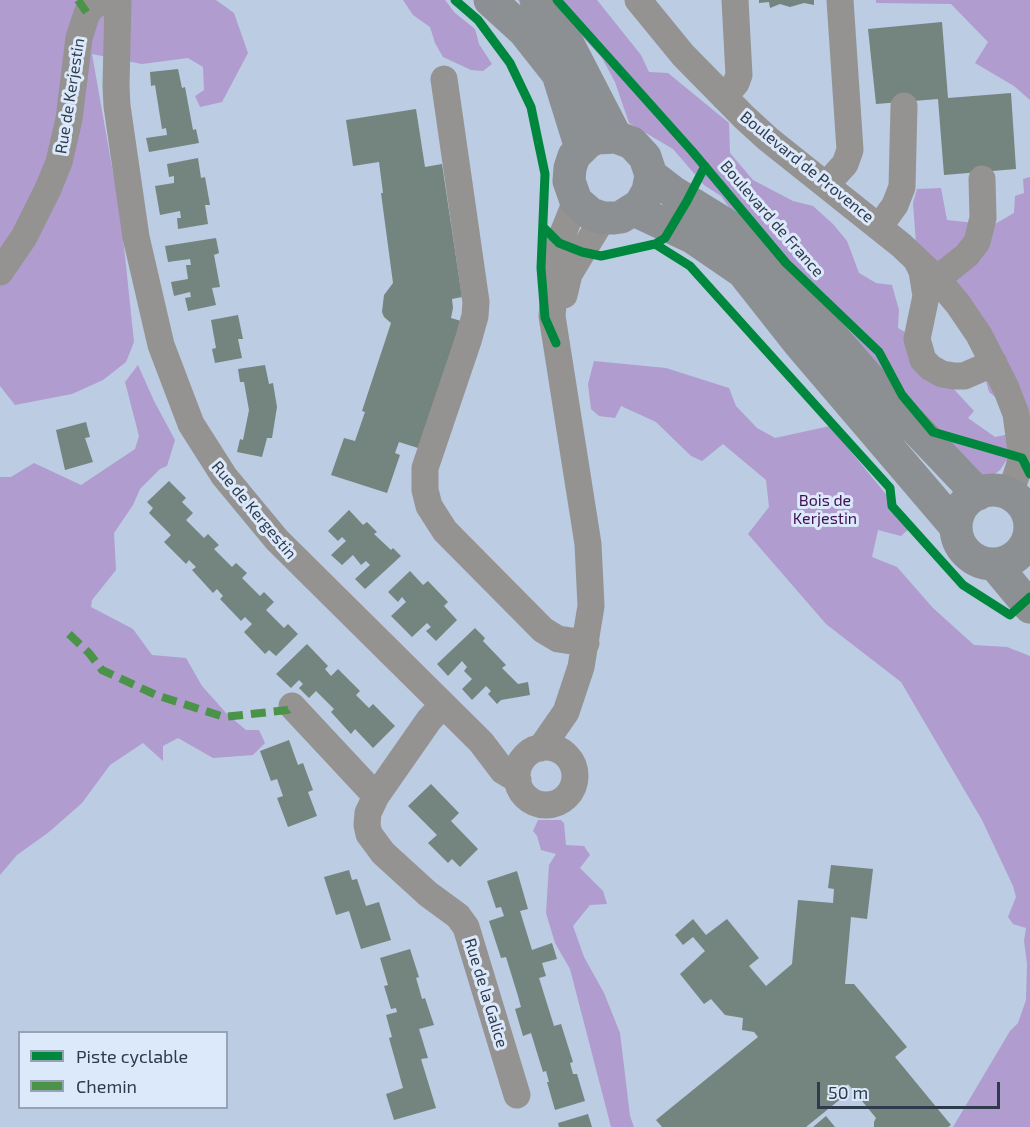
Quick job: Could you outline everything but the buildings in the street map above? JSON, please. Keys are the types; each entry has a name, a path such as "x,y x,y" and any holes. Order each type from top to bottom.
{"main road":[{"path":"490,0 524,31 558,74 581,148"},
{"path":"537,0 568,44 616,137 597,138 581,148 574,156 569,181 589,209 621,217 634,210 645,198 651,175"},
{"name":"Boulevard de France","path":"616,137 627,140 642,152 648,162 651,175 673,192 738,232 879,390 978,494"},
{"path":"634,210 692,237 743,272 799,343 956,526 959,540 968,553 980,561 994,564 1013,558 1028,545 1030,520 1025,509 1010,494 998,490 978,494 962,507 956,526"},
{"path":"994,564 1030,607"}],"street":[{"name":"Boulevard de Provence","path":"638,0 683,55 768,139 880,226 944,287 974,327 994,363 1016,414 1022,458 1010,494"},
{"path":"724,97 740,75 735,0"},
{"path":"826,185 845,164 850,150 840,0"},
{"name":"Rue de Kerjestin","path":"0,272 24,237 59,162 69,119 79,38 87,13 93,6 103,1 118,1"},
{"name":"Rue de Kergestin","path":"118,1 116,86 127,184 152,309 161,345 183,408 210,457 237,494 270,532 481,742 503,771 518,780 522,792 543,805 559,802 571,790 574,781 571,762 545,752"},
{"path":"444,79 476,302 475,316 468,341 425,468 429,506 445,531 543,630 558,639 586,643"},
{"path":"880,226 895,205 902,187 904,105"},
{"path":"923,316 977,242 983,218 982,179"},
{"path":"518,780 519,767 545,752 566,712 586,643 591,606 588,544 552,316 559,243 589,209"},
{"path":"916,259 925,285 926,303 917,339 923,360 942,374 964,376 994,363"},
{"name":"Rue de la Galice","path":"443,705 429,720 376,796 367,825 369,834 375,843 410,879 458,916 466,927 517,1095"},
{"path":"292,706 376,796"},
{"path":"481,742 545,752"}],"green space":[{"path":"0,0 216,0 234,13 248,53 222,102 200,107 195,96 204,90 203,67 188,58 142,64 92,54 121,218 134,342 126,362 103,380 72,394 15,405 0,386"},
{"path":"403,0 445,0 455,13 475,29 479,44 492,64 483,71 471,70 443,57 430,27 413,15"},
{"path":"518,0 597,0 641,55 649,72 668,73 729,123 730,153 753,180 793,201 813,206 833,224 847,241 859,273 876,283 892,285 899,310 898,328 917,339 950,385 974,411 968,418 995,437 1025,431 1012,411 989,392 981,363 916,244 913,203 917,189 941,188 947,220 975,223 988,228 1014,213 1015,196 1024,193 1023,179 1030,177 1030,478 1006,461 991,477 969,476 746,231 721,196 704,185 673,149 629,123 615,82 602,58 568,21 554,39"},
{"path":"876,0 1030,0 1030,100 1014,86 975,63 988,42 951,4 876,3"},
{"name":"Bois de Kerjestin","path":"594,361 666,368 729,388 736,406 757,428 775,438 830,426 912,526 901,536 878,530 872,557 897,567 933,608 974,645 1007,647 1030,656 1030,1127 953,1127 1010,1031 1018,1023 1026,1000 1027,964 1024,941 1026,928 1013,924 1008,917 1016,897 982,820 901,682 826,624 748,534 769,507 766,480 723,444 702,461 691,456 656,422 621,406 615,418 599,416 591,409 588,384"},
{"path":"138,365 175,440 167,466 160,469 140,489 133,505 114,533 116,570 92,600 91,607 133,629 152,655 186,658 202,686 227,714 246,730 259,730 265,743 253,755 213,758 178,738 163,746 163,761 143,743 110,765 82,803 49,832 17,855 0,875 0,477 11,477 34,463 81,485 135,449 139,436 125,382"},
{"path":"538,820 561,820 564,823 566,845 584,846 590,855 580,868 603,891 607,904 590,905 573,926 584,957 604,993 620,1033 630,1116 634,1127 611,1127 570,969 555,943 546,913 549,865 556,854 541,850 533,831"}],"marked path":[{"path":"78,0 87,13"},
{"path":"69,634 89,653 102,670 156,695 224,717 288,710 292,706"}],"cycle path":[{"path":"455,0 478,20 510,63 531,107 545,174 541,268 545,318 556,343"},
{"path":"557,0 692,151 786,263 879,352 902,395 933,432 1022,458 1030,474"},
{"path":"543,227 559,243 601,256 655,244 665,238 705,166"},
{"path":"655,244 690,266 890,488 892,506 963,585 1010,615 1030,597"}]}
